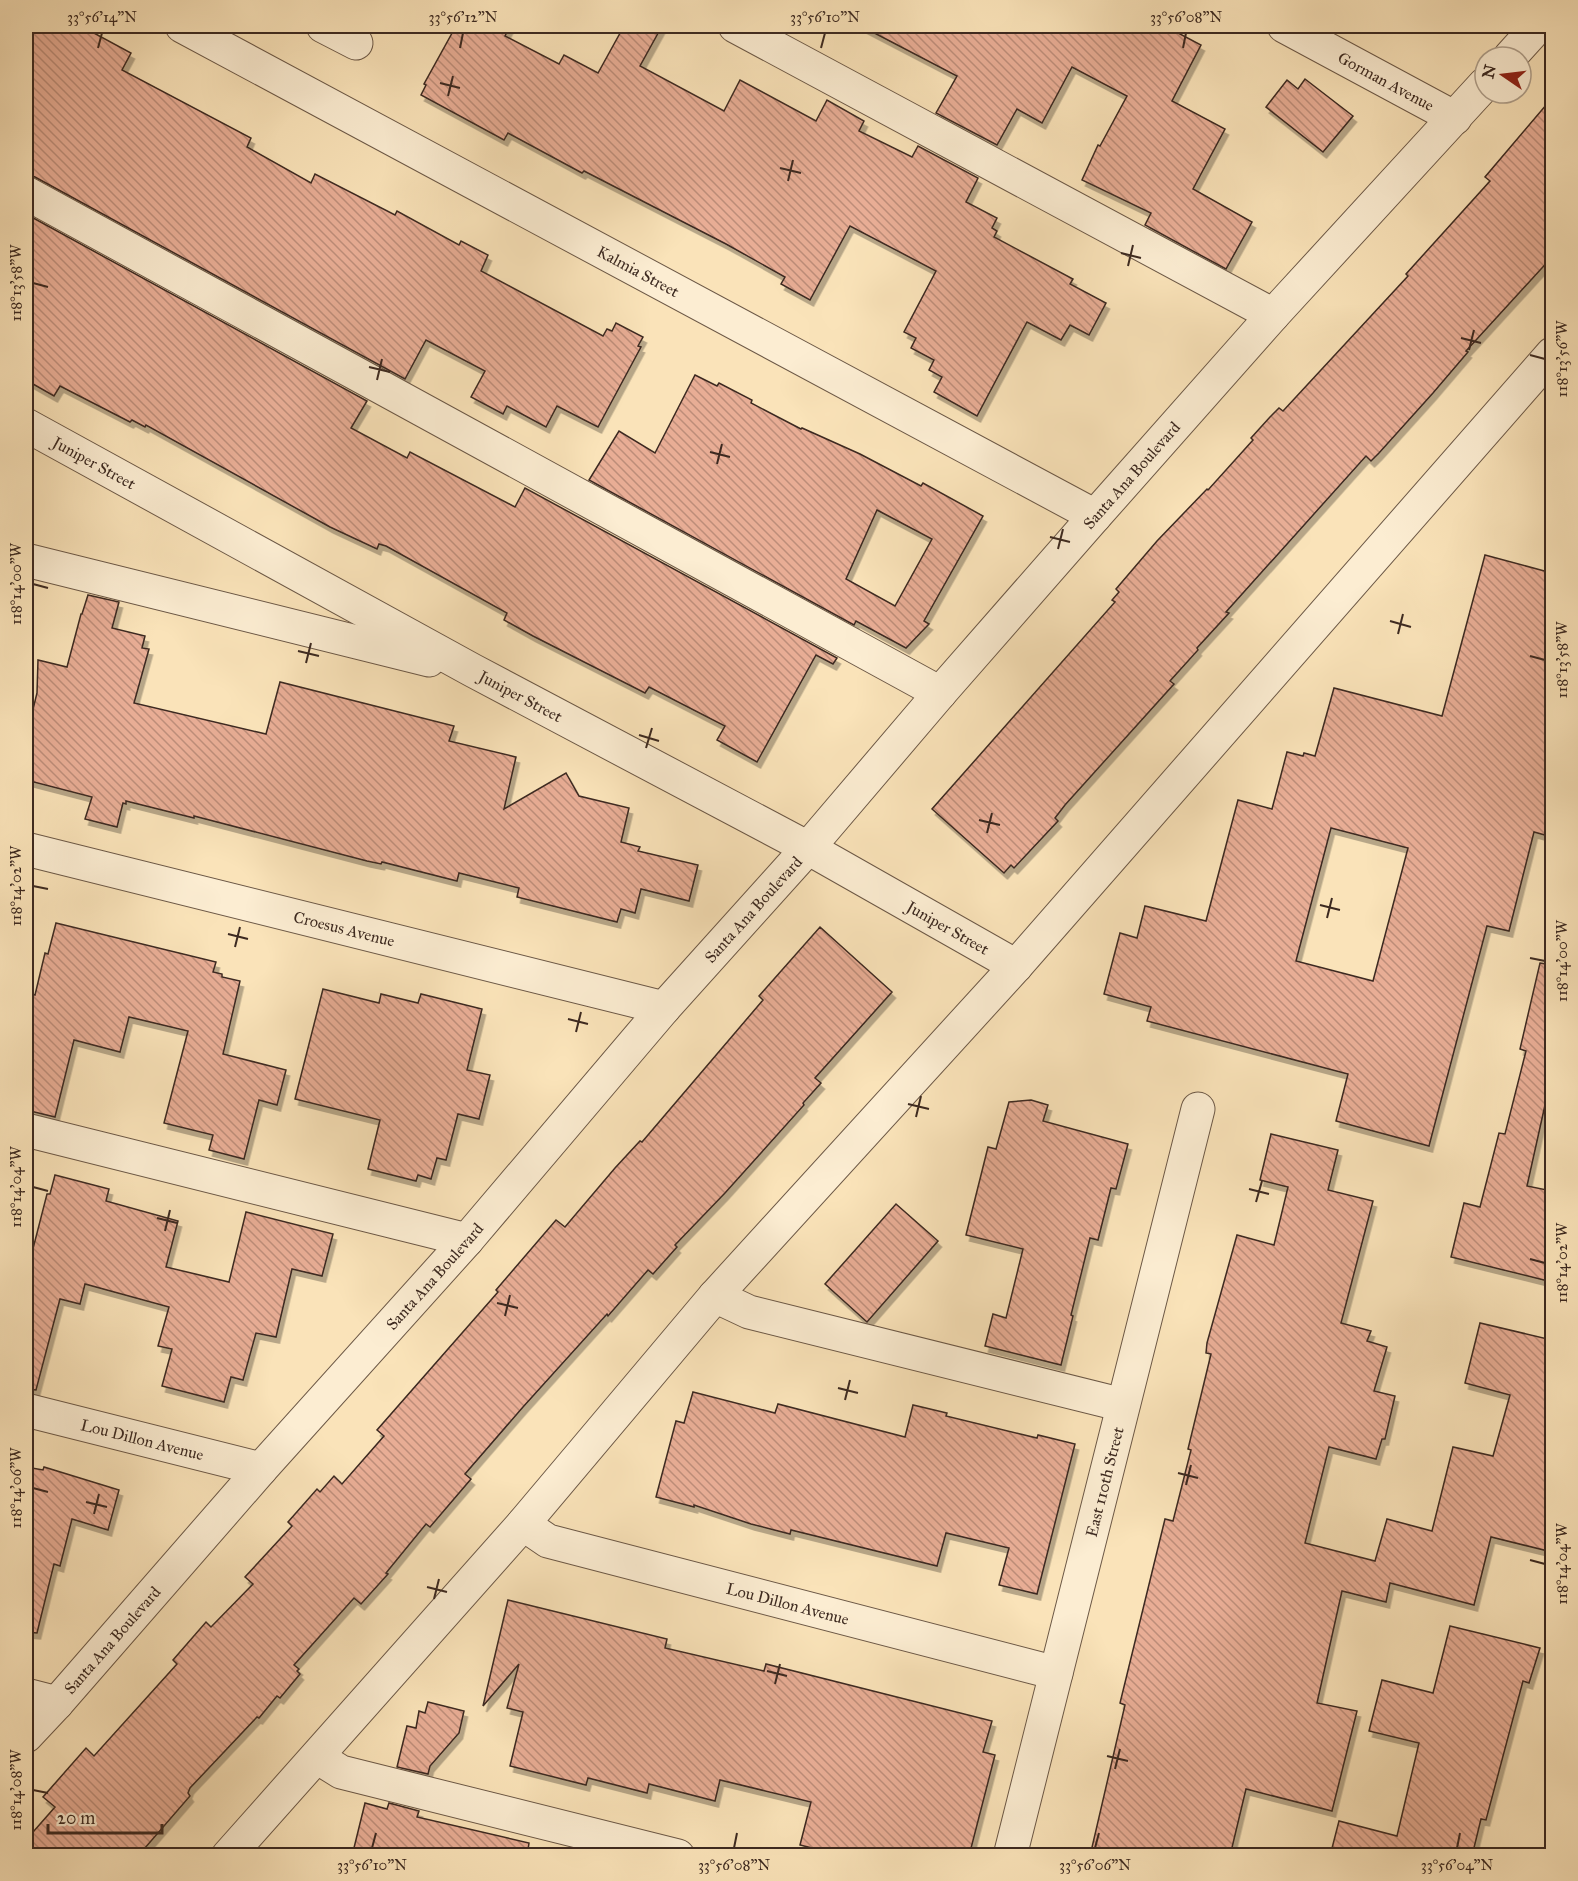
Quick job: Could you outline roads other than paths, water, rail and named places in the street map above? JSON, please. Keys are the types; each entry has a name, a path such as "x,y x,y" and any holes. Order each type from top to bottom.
{"street":[{"name":"Kalmia Street","path":"182,26 1095,516"},
{"path":"323,26 356,43"},
{"path":"735,26 1273,315"},
{"name":"Gorman Avenue","path":"1284,26 1455,118"},
{"path":"1521,45 1538,26"},
{"name":"Santa Ana Boulevard","path":"26,1736 467,1240 664,1008 808,848 1095,516 1273,315 1473,98"},
{"path":"26,193 940,693"},
{"path":"228,1856 523,1524 716,1296 1016,966 1552,354"},
{"name":"Juniper Street","path":"26,425 472,670 808,848 1016,966"},
{"path":"26,560 472,670"},
{"name":"Croesus Avenue","path":"26,849 664,1008"},
{"name":"East 110th Street","path":"1010,1856 1198,1109"},
{"path":"26,1130 467,1240"},
{"path":"716,1296 749,1312 1123,1405"},
{"name":"Lou Dillon Avenue","path":"26,1410 261,1469"},
{"name":"Lou Dillon Avenue","path":"523,1524 548,1541 1056,1673"},
{"path":"26,1695 57,1703"},
{"path":"317,1757 340,1772 678,1856"}]}
